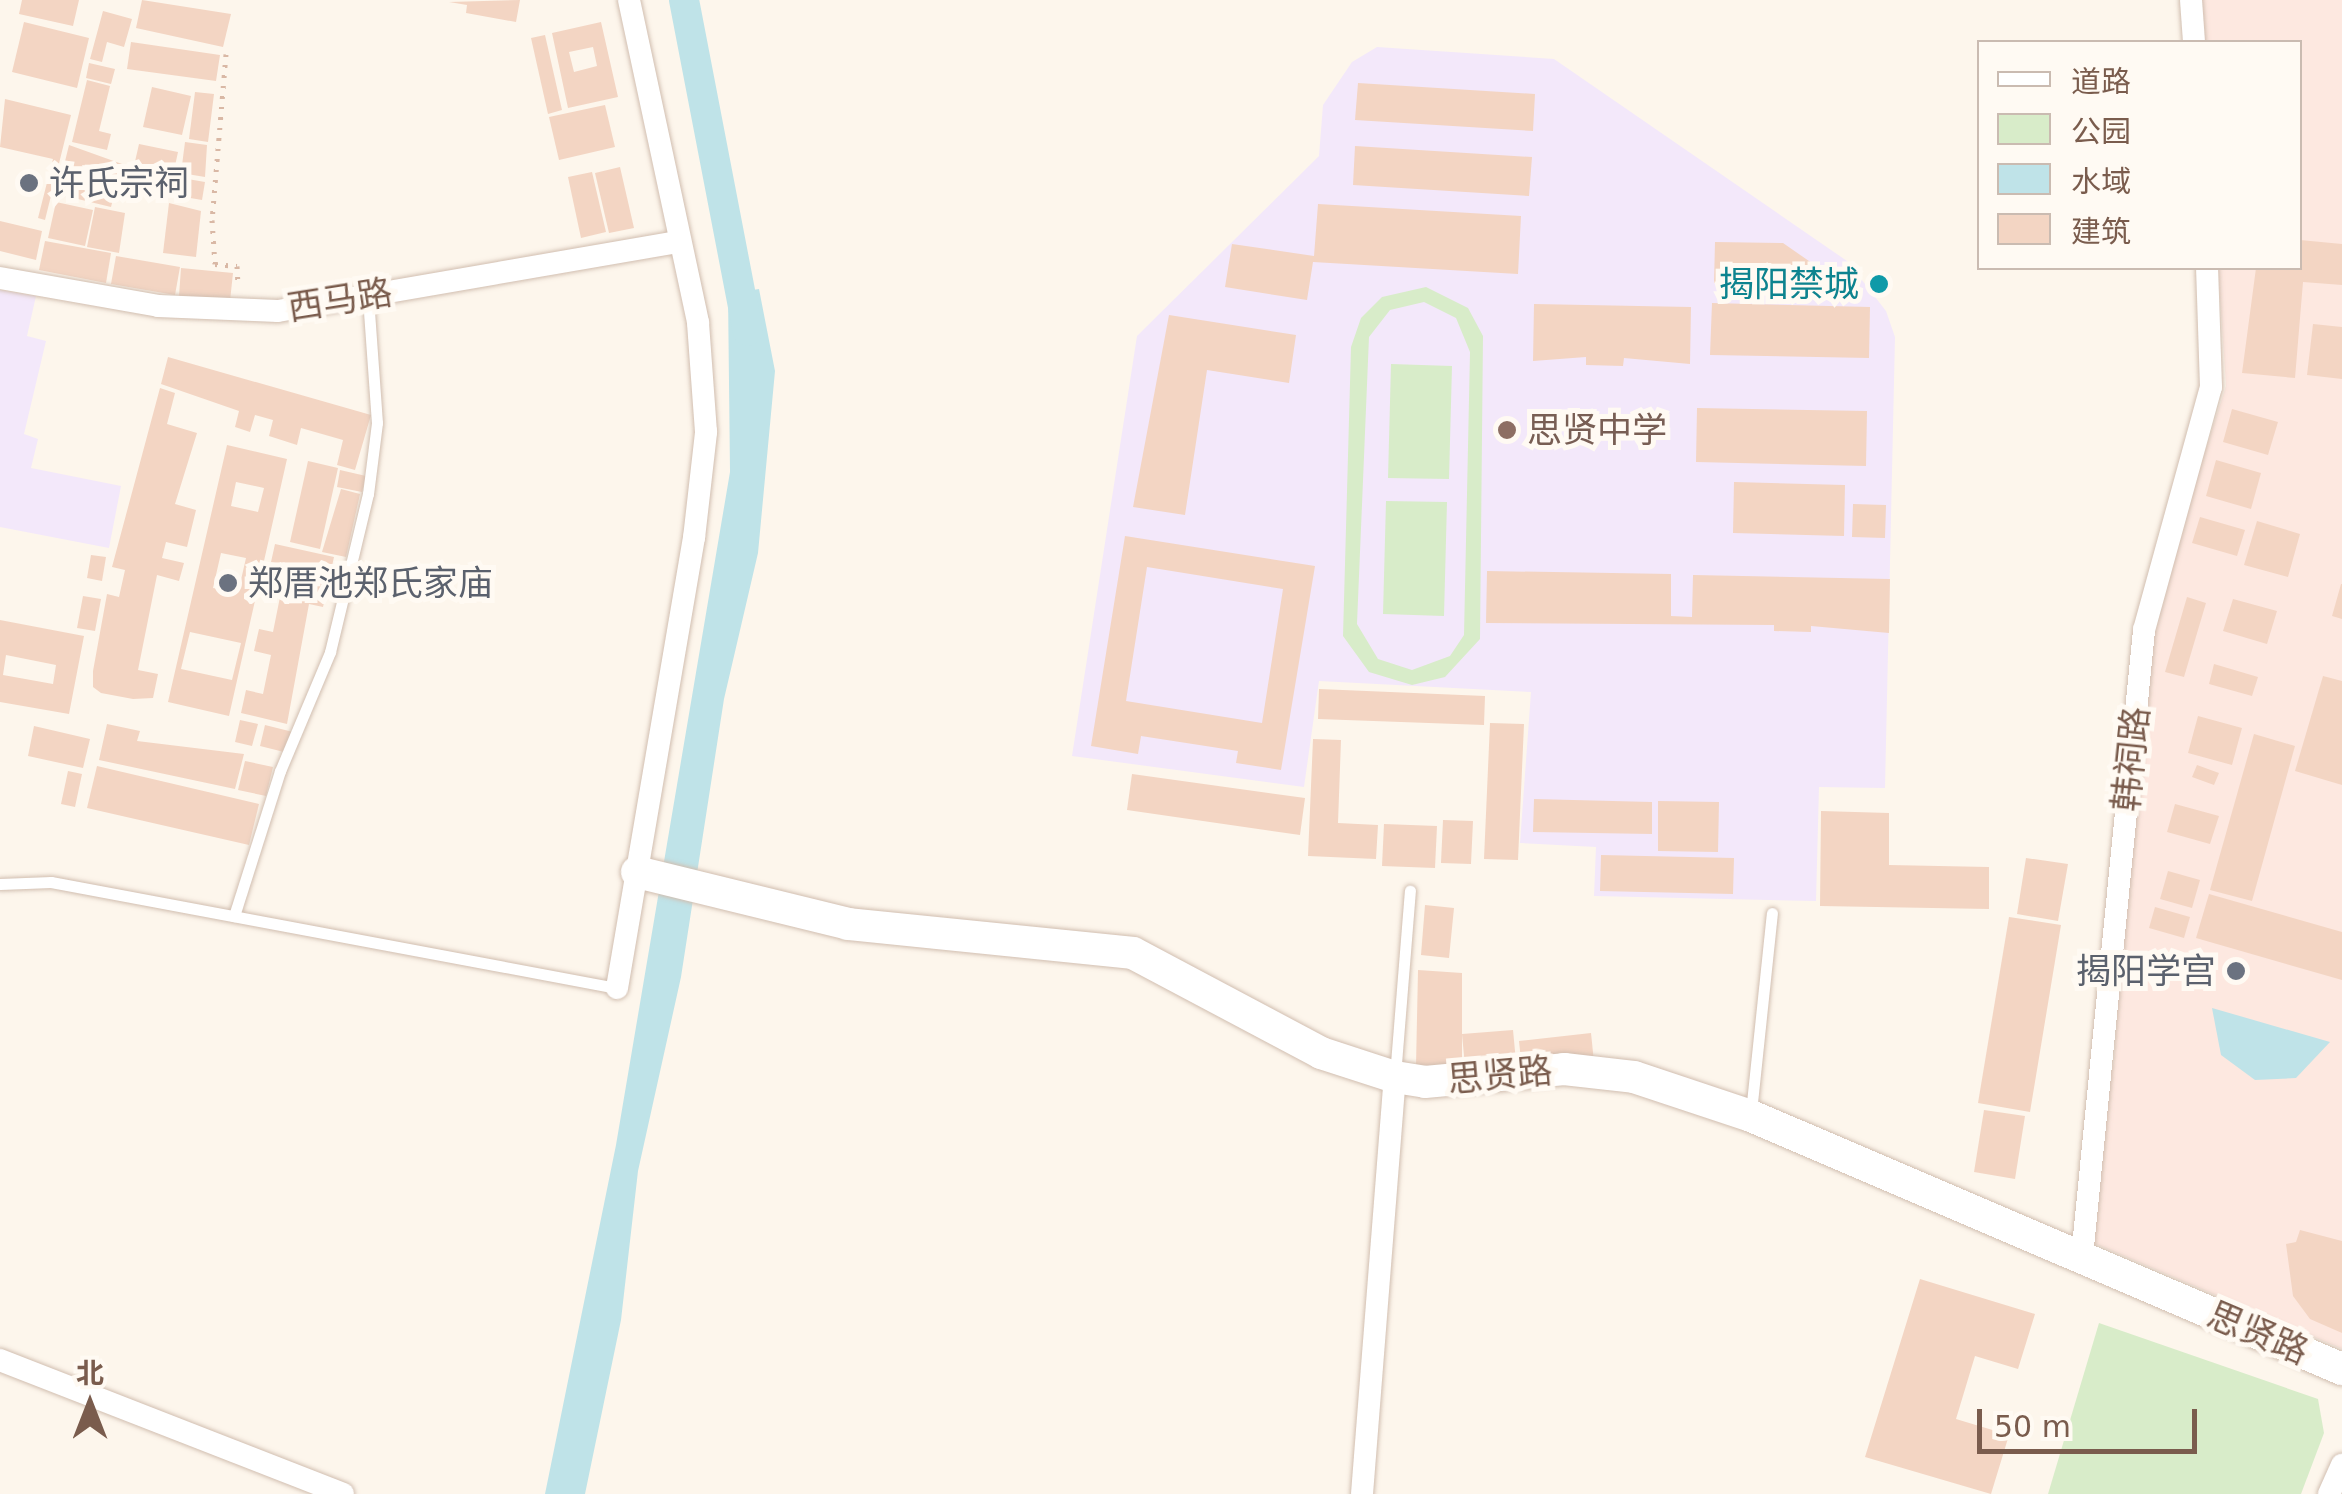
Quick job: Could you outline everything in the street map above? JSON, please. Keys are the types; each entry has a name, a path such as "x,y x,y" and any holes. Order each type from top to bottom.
{"street":[{"path":"617,988 644,873 706,432 698,322 629,0"},
{"path":"2191,0 2194,40"},
{"name":"西马路","path":"0,278 158,306 238,312 368,297 678,242"},
{"name":"韩祠路","path":"2082,1257 2144,630 2211,387 2207,270"},
{"name":"思贤路","path":"644,873 848,924 1133,953 1321,1053 1395,1077 1425,1082 1564,1069 1612,1072 1751,1116 2342,1369"},
{"path":"1362,1494 1395,1077"},
{"path":"0,1360 343,1494"},
{"path":"2328,1494 2342,1465"}],"lane":[{"path":"234,916 280,771 330,652 368,494 377,424 368,297"},
{"path":"0,884 50,882 617,988"},
{"path":"1395,1077 1410,890"},
{"path":"1751,1116 1772,913"}],"path":[{"path":"226,54 212,220 215,264 237,266 238,312"}],"shaded area":[{"name":"揭阳学宫","path":"2200,0 2342,0 2342,1349 2091,1242 2103,1104 2114,1062 2143,644 2226,386 2218,270 2302,270 2302,40 2202,40"},
{"name":"思贤中学","path":"1377,47 1554,59 1847,261 1886,311 1895,337 1885,788 1819,787 1816,901 1594,896 1596,847 1520,843 1531,692 1319,681 1304,787 1072,756 1137,336 1319,156 1323,105 1352,62"},
{"path":"0,290 36,296 27,336 46,341 24,434 38,439 31,468 121,486 109,548 0,527"}],"green space":[{"path":"1426,287 1468,308 1483,336 1480,639 1445,677 1412,685 1369,672 1343,636 1351,347 1361,318 1382,297","holes":["1424,302 1456,318 1470,352 1464,635 1450,656 1412,670 1378,659 1357,624 1369,337 1390,310"]},
{"path":"1391,364 1452,366 1449,479 1388,478"},
{"path":"1386,501 1447,502 1444,616 1383,614"},
{"path":"2099,1323 2318,1399 2324,1433 2301,1494 2048,1494"}],"water":[{"path":"759,289 775,371 758,553 724,699 681,977 638,1171 621,1320 585,1494 545,1494 616,1145 730,472 728,294"},
{"path":"2212,1008 2330,1042 2296,1078 2255,1080 2221,1055"}],"building":[{"path":"22,0 79,0 73,26 19,14"},
{"path":"142,0 231,14 223,47 136,28"},
{"path":"520,0 516,22 466,13 467,5 449,2"},
{"path":"103,11 132,19 124,47 107,42 102,62 90,59"},
{"path":"24,22 89,38 77,88 12,72"},
{"path":"601,22 618,97 568,108 552,33","holes":["593,47 597,66 574,72 569,52"]},
{"path":"545,35 562,110 548,114 531,38"},
{"path":"131,42 220,55 216,81 127,69"},
{"path":"89,63 115,69 111,84 86,78"},
{"path":"87,80 110,86 99,131 111,134 107,150 72,142"},
{"path":"1358,83 1535,94 1533,131 1355,120"},
{"path":"152,87 191,96 182,135 143,127"},
{"path":"195,92 214,94 208,142 189,139"},
{"path":"5,99 71,115 45,220 38,218 53,159 0,147"},
{"path":"605,105 615,147 559,160 549,117"},
{"path":"185,142 207,145 205,177 181,173"},
{"path":"139,144 178,152 173,175 134,166"},
{"path":"69,145 122,164 111,207 57,194","holes":["94,174 106,176 102,189 91,187"]},
{"path":"1355,146 1532,157 1529,196 1353,185"},
{"path":"620,167 634,228 609,233 595,173"},
{"path":"592,172 606,232 581,238 568,177"},
{"path":"176,177 205,182 202,200 173,195"},
{"path":"56,202 93,210 85,246 48,238"},
{"path":"169,203 201,211 196,257 163,253"},
{"path":"1318,204 1521,216 1518,274 1313,262 1307,300 1225,287 1232,244 1314,256"},
{"path":"95,207 125,213 119,253 87,247"},
{"path":"0,221 42,231 36,260 0,251"},
{"path":"2302,240 2342,244 2342,285 2303,282 2295,378 2242,373 2256,270 2302,270"},
{"path":"45,241 111,253 106,283 39,270"},
{"path":"1715,242 1783,243 1819,268 1818,285 1714,283"},
{"path":"116,256 180,267 175,295 111,284"},
{"path":"181,268 233,273 230,301 179,296"},
{"path":"1712,303 1870,307 1869,358 1710,355"},
{"path":"1534,304 1691,307 1690,364 1624,358 1623,366 1586,365 1586,357 1533,361"},
{"path":"1169,315 1296,335 1289,383 1207,370 1185,515 1133,507"},
{"path":"2313,324 2342,327 2342,379 2307,375"},
{"path":"168,357 371,415 355,470 337,465 343,440 301,428 297,445 269,436 273,420 255,415 250,432 235,427 239,411 161,384"},
{"path":"160,388 175,393 167,424 197,433 175,504 196,510 187,547 166,542 162,558 184,563 179,581 157,575 138,670 158,674 153,698 133,699 101,693 93,687 93,671 107,594 119,597 125,570 112,567"},
{"path":"1697,408 1867,411 1866,466 1696,462"},
{"path":"2232,409 2278,422 2268,455 2223,442"},
{"name":"郑厝池郑氏家庙","path":"227,445 287,459 229,716 168,702","holes":["236,482 264,488 258,512 231,506","221,553 246,558 238,593 213,588","190,632 241,643 232,680 181,669"]},
{"path":"2216,460 2261,473 2251,509 2206,496"},
{"path":"308,461 338,468 320,549 290,542"},
{"path":"340,470 366,476 362,492 337,487"},
{"path":"1734,482 1845,485 1844,536 1733,533"},
{"path":"341,489 360,494 346,557 322,552"},
{"path":"1853,504 1886,505 1885,538 1852,537"},
{"path":"2200,517 2245,530 2237,556 2192,543"},
{"path":"2257,521 2300,534 2288,577 2244,565"},
{"path":"1125,536 1315,566 1281,770 1236,763 1238,751 1141,736 1138,754 1091,746","holes":["1147,567 1283,589 1262,723 1126,701"]},
{"path":"275,544 334,557 323,607 309,604 287,724 241,713 246,690 263,694 271,655 254,651 259,629 273,632 280,597 266,594 271,573 298,579 300,568 271,562"},
{"path":"91,555 106,557 102,581 87,578"},
{"path":"1487,571 1671,574 1671,616 1692,617 1693,575 1890,579 1889,633 1811,626 1811,632 1774,631 1774,625 1486,623"},
{"path":"2342,584 2342,619 2332,616"},
{"path":"83,596 101,599 95,631 77,628"},
{"path":"2187,597 2206,603 2184,677 2165,672"},
{"path":"2233,599 2277,611 2267,644 2223,631"},
{"path":"0,620 84,636 69,714 0,702","holes":["6,655 56,665 53,684 3,675"]},
{"path":"2214,664 2258,677 2252,696 2209,684"},
{"path":"2323,676 2342,681 2342,785 2295,771"},
{"path":"1319,689 1485,696 1484,725 1318,719"},
{"path":"2198,716 2242,728 2232,765 2188,753"},
{"path":"240,720 258,724 252,746 235,742"},
{"path":"1490,723 1524,724 1518,860 1484,859"},
{"path":"107,724 140,731 137,741 244,754 235,789 99,760"},
{"path":"265,725 293,732 288,753 260,746"},
{"path":"34,726 90,739 83,768 28,756"},
{"path":"2254,734 2295,746 2252,901 2210,890"},
{"path":"1313,739 1341,740 1338,823 1378,825 1376,859 1308,856"},
{"path":"245,761 273,767 266,796 238,790"},
{"path":"2197,765 2219,773 2214,785 2192,777"},
{"path":"97,766 259,804 249,845 87,808"},
{"path":"68,771 82,774 75,807 61,804"},
{"path":"1132,774 1305,798 1300,835 1127,810"},
{"path":"1534,799 1652,802 1652,834 1533,832"},
{"path":"1658,801 1719,802 1718,852 1658,851"},
{"path":"2175,804 2219,816 2210,844 2167,832"},
{"path":"1821,811 1889,813 1889,865 1989,867 1989,909 1820,906"},
{"path":"1443,820 1473,821 1471,864 1441,863"},
{"path":"1384,824 1437,826 1435,868 1382,866"},
{"path":"1601,855 1734,858 1733,894 1600,891"},
{"path":"2026,858 2068,864 2058,921 2017,914"},
{"path":"2168,871 2200,880 2192,908 2160,899"},
{"path":"2209,894 2342,932 2342,980 2196,938"},
{"path":"1425,905 1454,908 1449,958 1421,955"},
{"path":"2155,907 2190,917 2184,938 2149,928"},
{"path":"2009,917 2061,925 2030,1112 1978,1103"},
{"path":"1418,970 1462,973 1462,1076 1416,1067"},
{"path":"1513,1030 1517,1072 1466,1077 1462,1034"},
{"path":"1591,1033 1594,1062 1522,1070 1519,1041"},
{"path":"1984,1110 2025,1116 2015,1179 1974,1172"},
{"path":"2300,1230 2342,1241 2342,1333 2310,1319 2293,1296 2286,1244 2296,1242"},
{"path":"1920,1279 2035,1314 2018,1369 1975,1356 1956,1419 2009,1435 1991,1494 1865,1457"}],"waterway":[{"path":"684,0 748,331"}],"place":[{"name":"许氏宗祠","path":"29,183"},
{"name":"揭阳禁城","path":"1879,284"},
{"name":"思贤中学","path":"1507,430"},
{"name":"郑厝池郑氏家庙","path":"228,583"},
{"name":"揭阳学宫","path":"2236,971"}]}
